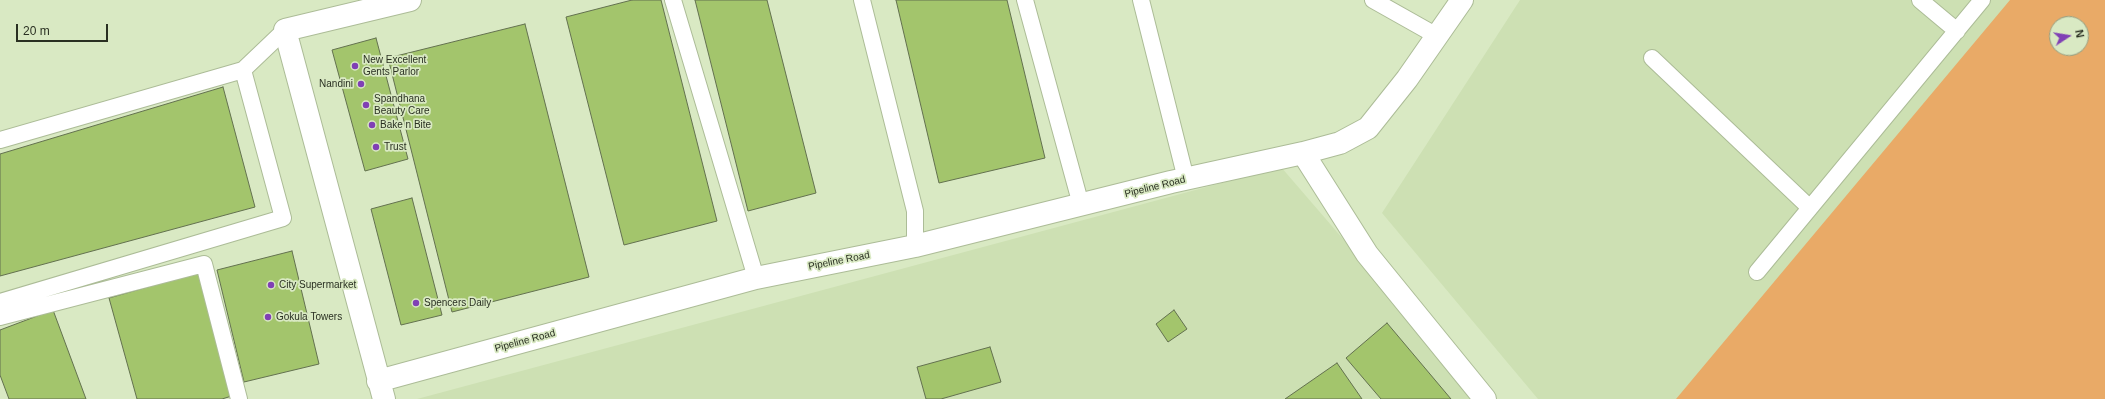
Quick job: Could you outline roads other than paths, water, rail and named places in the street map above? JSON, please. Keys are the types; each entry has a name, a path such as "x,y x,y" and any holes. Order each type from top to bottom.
{"street":[{"path":"381,390 285,30 410,0"},
{"path":"1437,36 1462,0"},
{"name":"Pipeline Road","path":"381,390 756,278 915,246 1186,179 1303,153 1340,143 1368,128 1408,79 1437,36"},
{"path":"1303,153 1367,254 1485,399"}],"lane":[{"path":"673,0 756,278"},
{"path":"862,0 915,212 915,246"},
{"path":"1025,0 1081,205"},
{"path":"1141,0 1186,179"},
{"path":"1374,0 1437,36"},
{"path":"1920,0 1957,31"},
{"path":"1757,272 1982,0"},
{"path":"0,140 243,70 285,30"},
{"path":"1652,58 1810,208"},
{"path":"0,302 283,218 243,70"},
{"path":"0,317 204,264 239,399"}],"place":[{"name":"New Excellent Gents Parlor","path":"355,66"},
{"name":"Nandini","path":"361,84"},
{"name":"Spandhana Beauty Care","path":"366,105"},
{"name":"Bake n Bite","path":"372,125"},
{"name":"Trust","path":"376,147"},
{"name":"City Supermarket","path":"271,285"},
{"name":"Spencers Daily","path":"416,303"},
{"name":"Gokula Towers","path":"268,317"}]}
